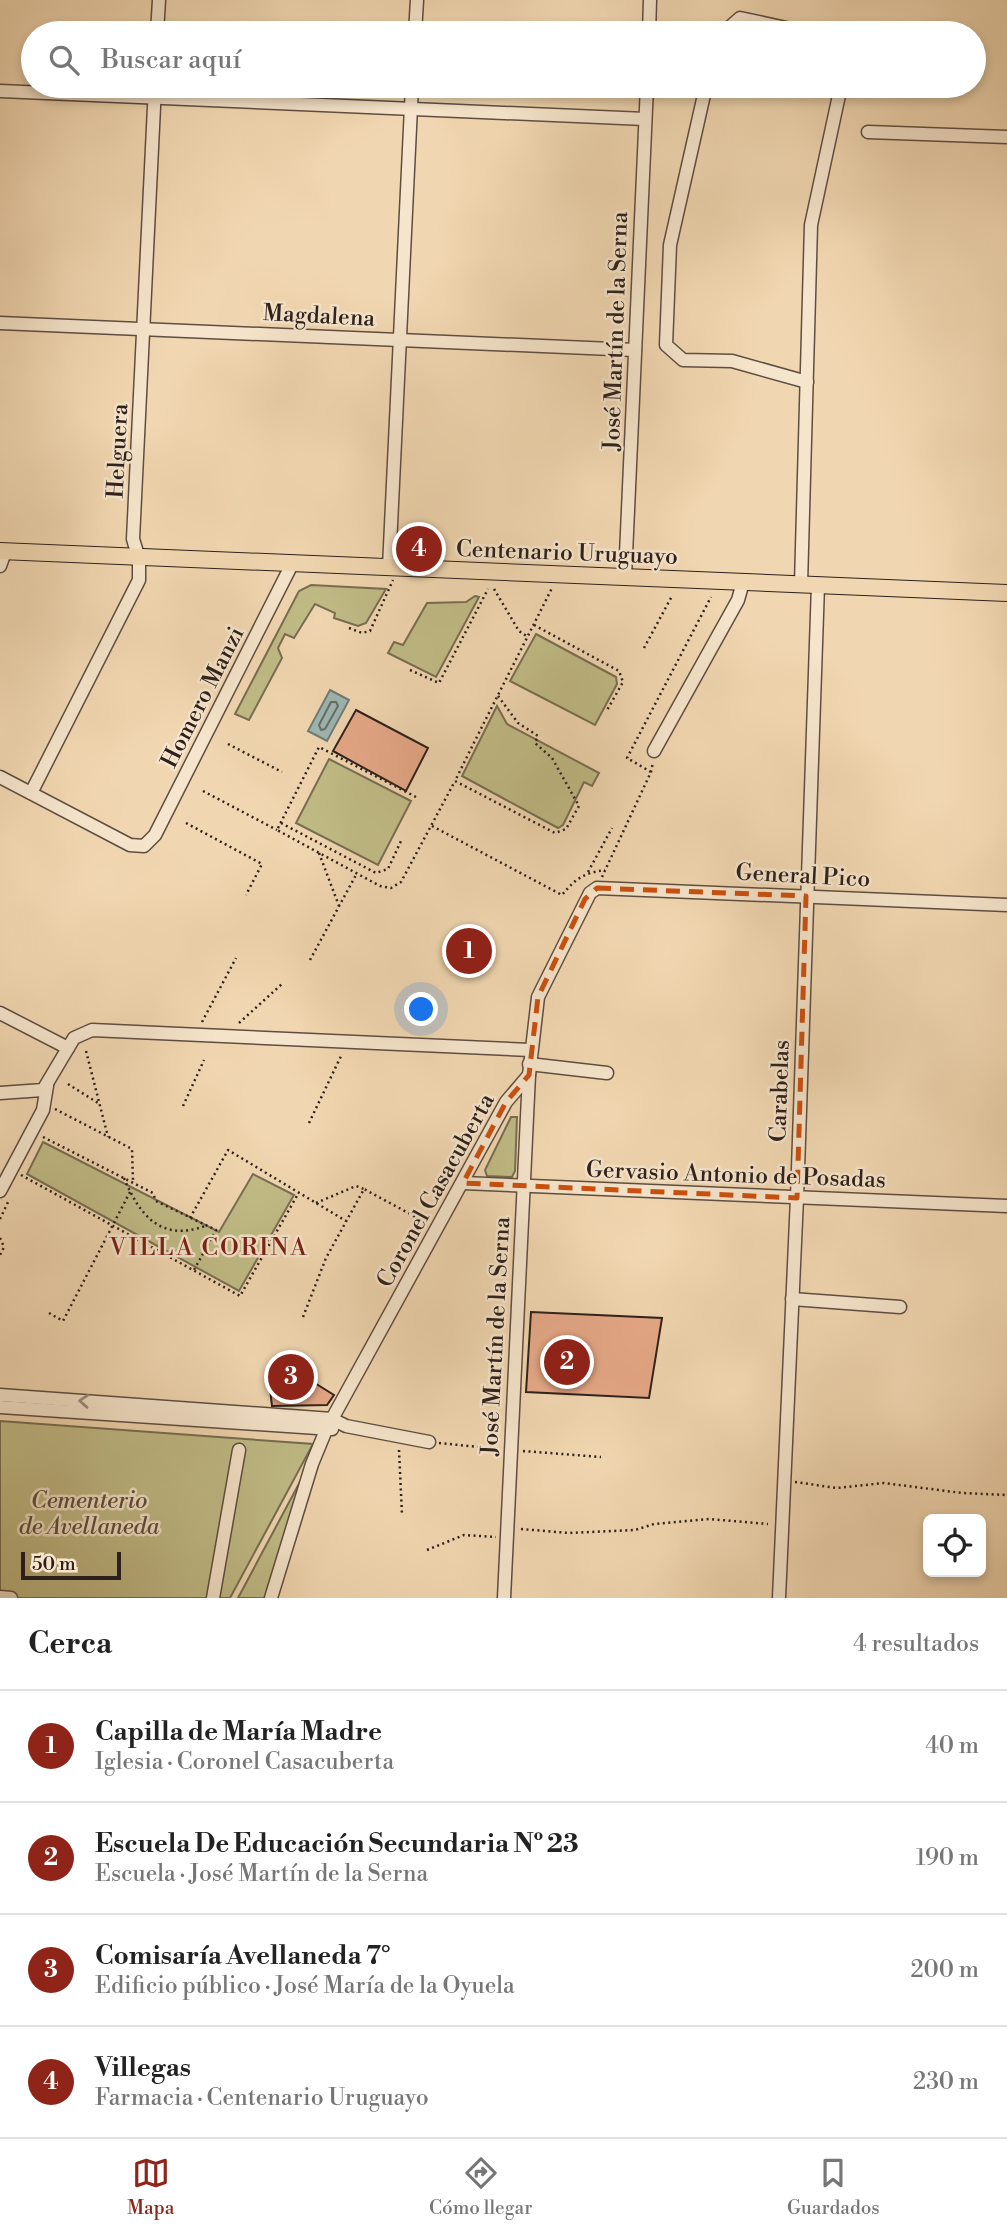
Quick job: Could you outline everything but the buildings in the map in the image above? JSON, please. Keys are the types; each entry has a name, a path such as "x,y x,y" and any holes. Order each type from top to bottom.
{"main road":[{"name":"Centenario Uruguayo","path":"2,556 292,564 391,573 625,577 1007,593"}],"street":[{"path":"158,21 159,0"},
{"path":"416,21 417,0"},
{"path":"649,21 650,0"},
{"path":"737,21 740,18 754,21"},
{"path":"0,91 21,91"},
{"name":"Helguera","path":"31,793 139,580 139,559 133,539 155,98"},
{"path":"251,98 646,118"},
{"path":"391,573 411,98"},
{"name":"José Martín de la Serna","path":"625,577 647,98"},
{"path":"703,98 670,245 666,345 683,360 732,361 807,382"},
{"name":"Carabelas","path":"779,1598 782,1480 797,1198 806,896 809,584 807,382 811,225 838,98"},
{"path":"868,132 1007,137"},
{"name":"Magdalena","path":"0,323 635,350"},
{"name":"Homero Manzi","path":"31,793 130,845 144,846 155,835 292,564"},
{"path":"654,751 738,600 743,582"},
{"path":"0,777 31,793"},
{"path":"597,888 585,899 545,978 536,1005 529,1070 607,1073"},
{"name":"General Pico","path":"597,888 1007,905"},
{"path":"0,1013 68,1048"},
{"path":"0,1191 43,1110 47,1086 68,1048 74,1038 92,1030 530,1050"},
{"name":"José Martín de la Serna","path":"504,1598 529,1070"},
{"name":"Coronel Casacuberta","path":"271,1598 312,1464 329,1425 506,1102 529,1070"},
{"path":"0,1093 36,1093 47,1086"},
{"name":"Gervasio Antonio de Posadas","path":"463,1182 1007,1206"},
{"path":"792,1299 900,1307"},
{"path":"0,1395 329,1425"},
{"path":"0,1406 346,1426 429,1442"},
{"path":"212,1598 239,1450"},
{"path":"0,1597 11,1598"}],"path":[{"path":"349,628 362,633 370,631 391,573"},
{"path":"203,791 380,886 391,888 401,882 559,575"},
{"path":"410,670 439,683 488,589"},
{"path":"494,589 519,631 528,637"},
{"path":"644,648 672,596"},
{"path":"651,772 626,758 711,597"},
{"path":"534,625 619,671 623,682 606,712"},
{"path":"455,781 555,833 566,829 579,806 552,758 535,743 538,736 518,723 498,696"},
{"path":"228,744 282,772"},
{"path":"277,830 319,747 416,797"},
{"path":"597,888 651,772 654,751"},
{"path":"186,823 262,864 246,895"},
{"path":"281,823 376,873 388,869 401,841"},
{"path":"432,826 562,895 576,878 588,872 605,870"},
{"path":"588,872 612,828"},
{"path":"318,853 339,906"},
{"path":"310,960 357,873"},
{"path":"202,1022 236,958"},
{"path":"239,1023 283,983"},
{"path":"86,1051 108,1137"},
{"path":"309,1123 344,1051"},
{"path":"183,1106 204,1060"},
{"path":"68,1084 100,1104"},
{"path":"55,1109 132,1149 133,1183"},
{"path":"41,1136 153,1193 156,1201 216,1230 194,1270"},
{"path":"190,1218 228,1150 292,1186 299,1194 346,1222"},
{"path":"21,1175 240,1296 299,1194"},
{"path":"124,1178 144,1215 160,1225 181,1232 206,1226"},
{"path":"314,1203 356,1185 437,1229"},
{"path":"303,1317 326,1258 364,1189"},
{"path":"49,1313 63,1321 130,1192"},
{"path":"0,1238 4,1247 0,1255"},
{"path":"399,1436 402,1515"},
{"path":"782,1480 837,1488 884,1482 962,1493 1007,1495"},
{"path":"427,1550 464,1535 635,1530 654,1524 709,1519 782,1526"}],"highlighted area":[{"path":"597,888 806,896 797,1198 463,1183 506,1102 529,1075 538,997 585,899"}],"green space":[{"path":"311,585 386,589 366,623 358,626 334,618 335,613 315,604 294,638 285,634 278,648 282,658 249,720 235,714 299,591"},
{"path":"475,596 479,597 436,677 388,653 394,642 403,645 427,603 466,602"},
{"path":"536,634 616,677 617,684 595,725 510,681"},
{"path":"497,706 507,724 599,773 592,786 584,782 563,825 558,828 462,776"},
{"path":"329,759 411,801 378,865 296,823"},
{"path":"511,1117 517,1117 515,1171 512,1177 487,1176 485,1170"},
{"path":"43,1142 219,1232 253,1174 294,1195 239,1291 27,1174"},
{"name":"Cementerio de Avellaneda","path":"0,1421 313,1444 230,1598 0,1598"},
{"path":"302,1478 265,1598 238,1598"}],"water":[{"path":"330,690 349,700 327,741 308,731"}],"place":[{"name":"Villegas","path":"419,549"},
{"name":"Capilla de María Madre","path":"469,951"},
{"name":"Escuela De Educación Secundaria Nº 23","path":"567,1362"},
{"name":"Comisaría Avellaneda 7°","path":"291,1377"}],"district":[{"name":"VILLA CORINA","path":"209,1247"}]}
